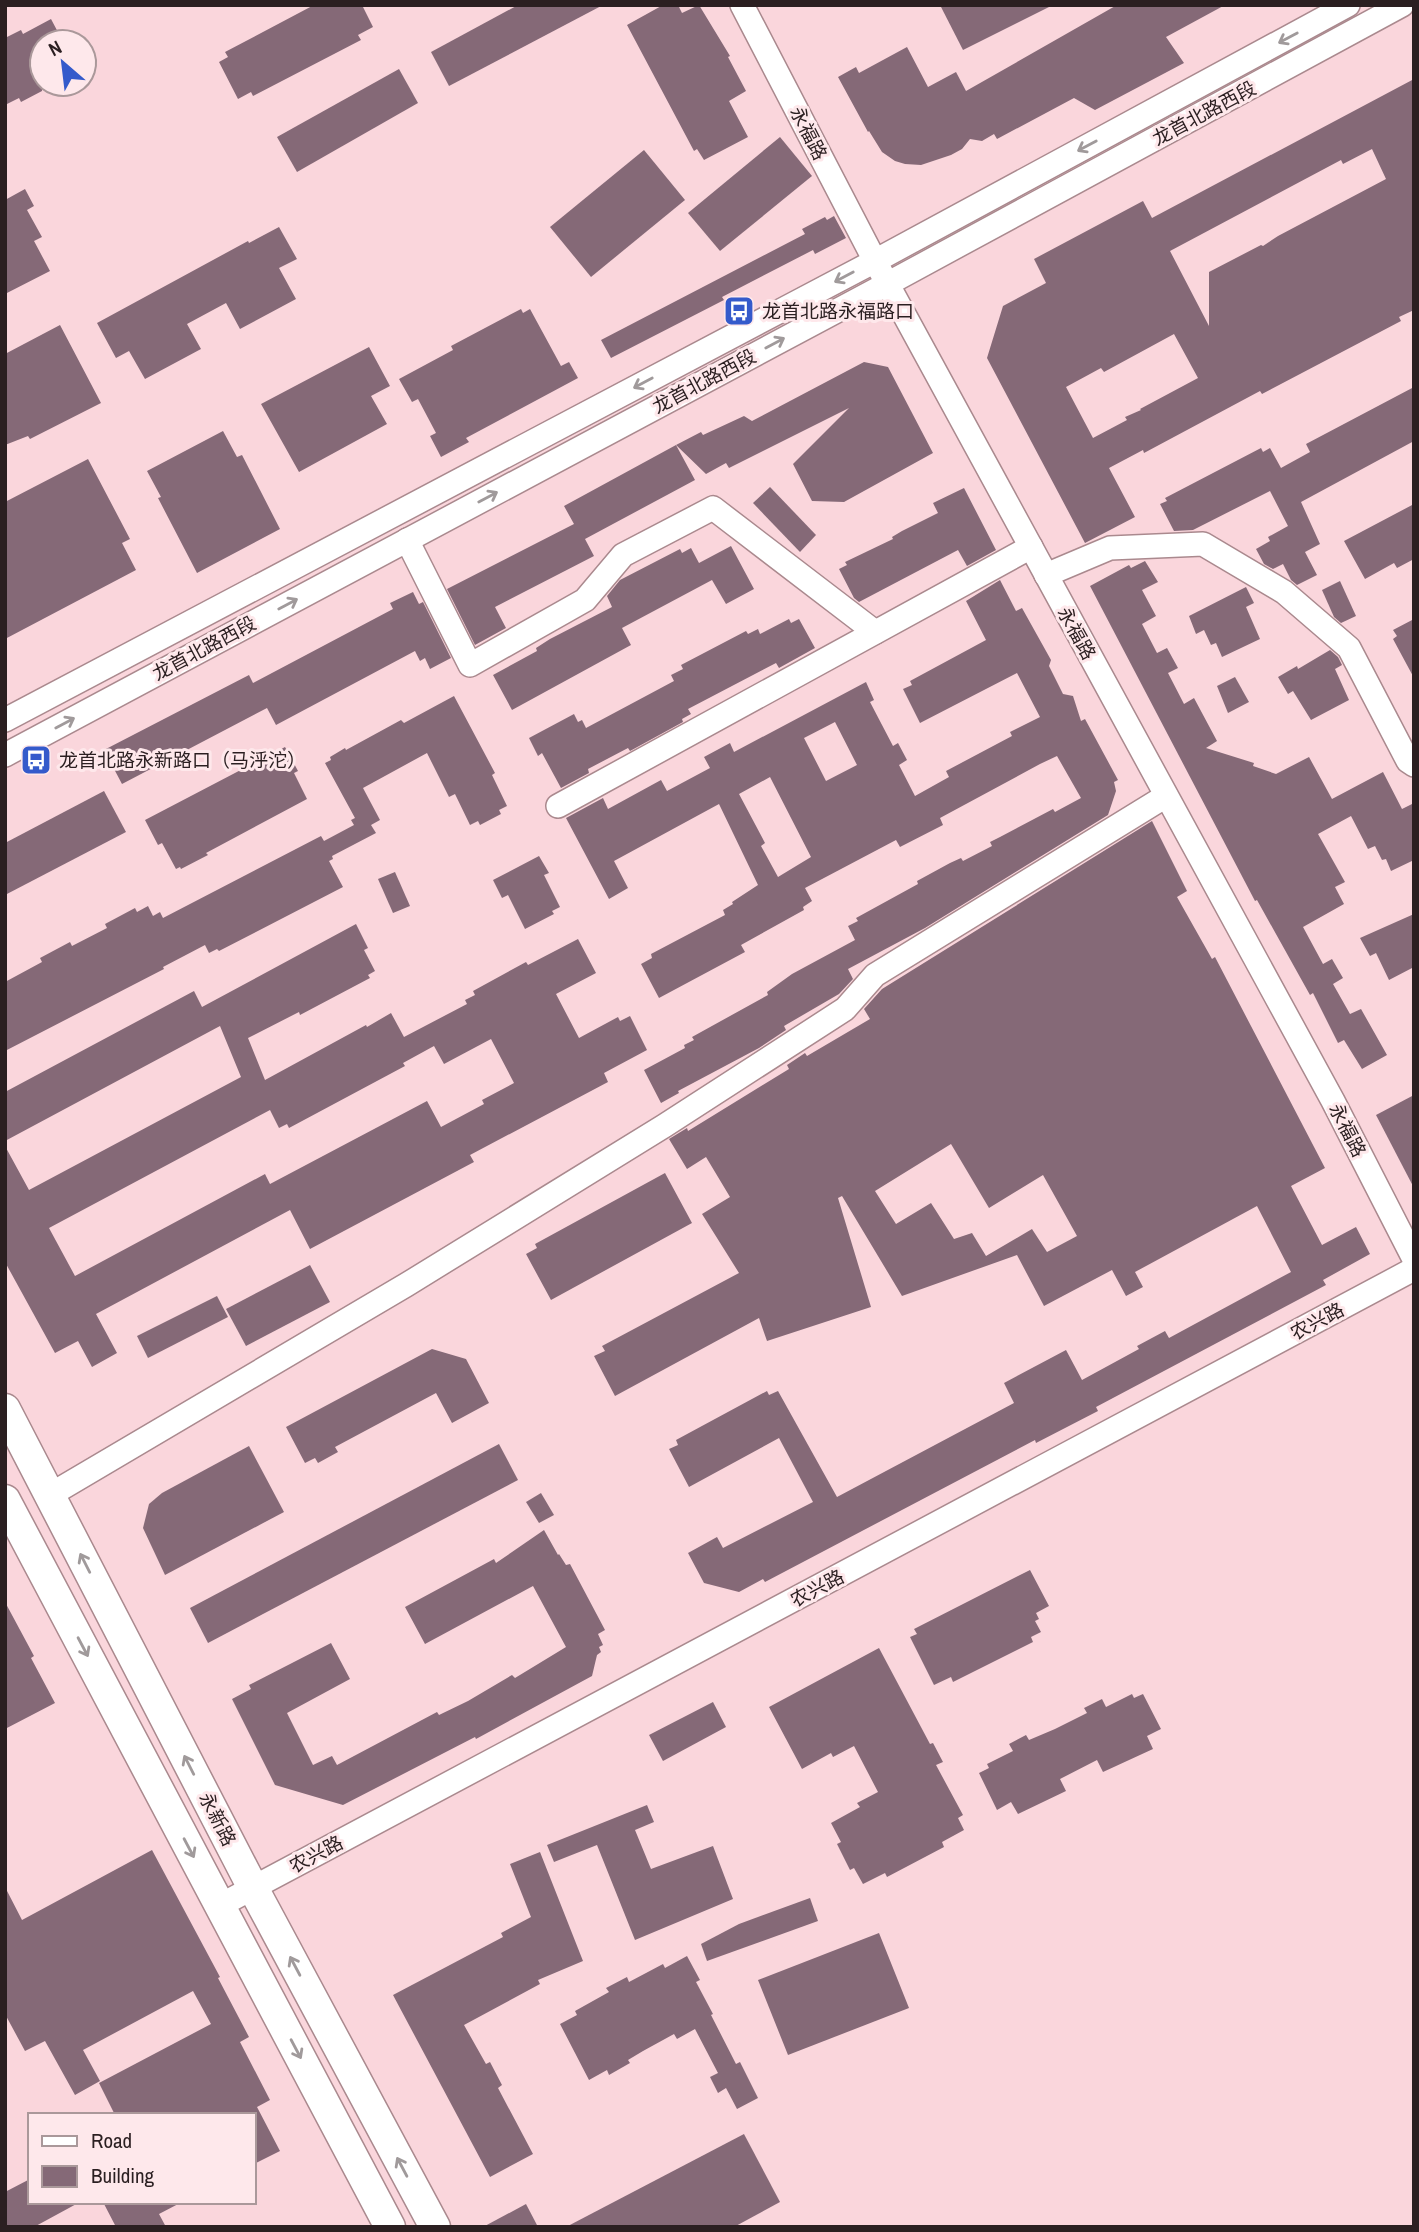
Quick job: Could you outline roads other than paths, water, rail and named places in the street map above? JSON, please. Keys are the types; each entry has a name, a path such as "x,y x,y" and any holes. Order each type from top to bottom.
{"main road":[{"name":"永新路","path":"5,1409 253,1888 435,2227"},
{"name":"永新路","path":"5,1500 390,2227"}],"street":[{"name":"永福路","path":"742,5 875,261 1333,1101 1414,1259"},
{"name":"龙首北路西段","path":"5,720 875,261 1348,5"},
{"name":"龙首北路西段","path":"5,755 889,283 1402,5"},
{"path":"407,540 470,665 585,600 623,555 713,508 874,632"},
{"path":"1046,575 1110,548 1203,544 1284,592 1349,648 1408,761 1414,765"},
{"path":"558,806 1031,547"},
{"path":"50,1495 406,1285 652,1133 845,1009 875,975 1166,796"},
{"name":"农兴路","path":"219,1906 1414,1269"}],"place":[{"name":"龙首北路永福路口","path":"739,311"},
{"name":"龙首北路永新路口（马泘沱）","path":"36,760"}]}
